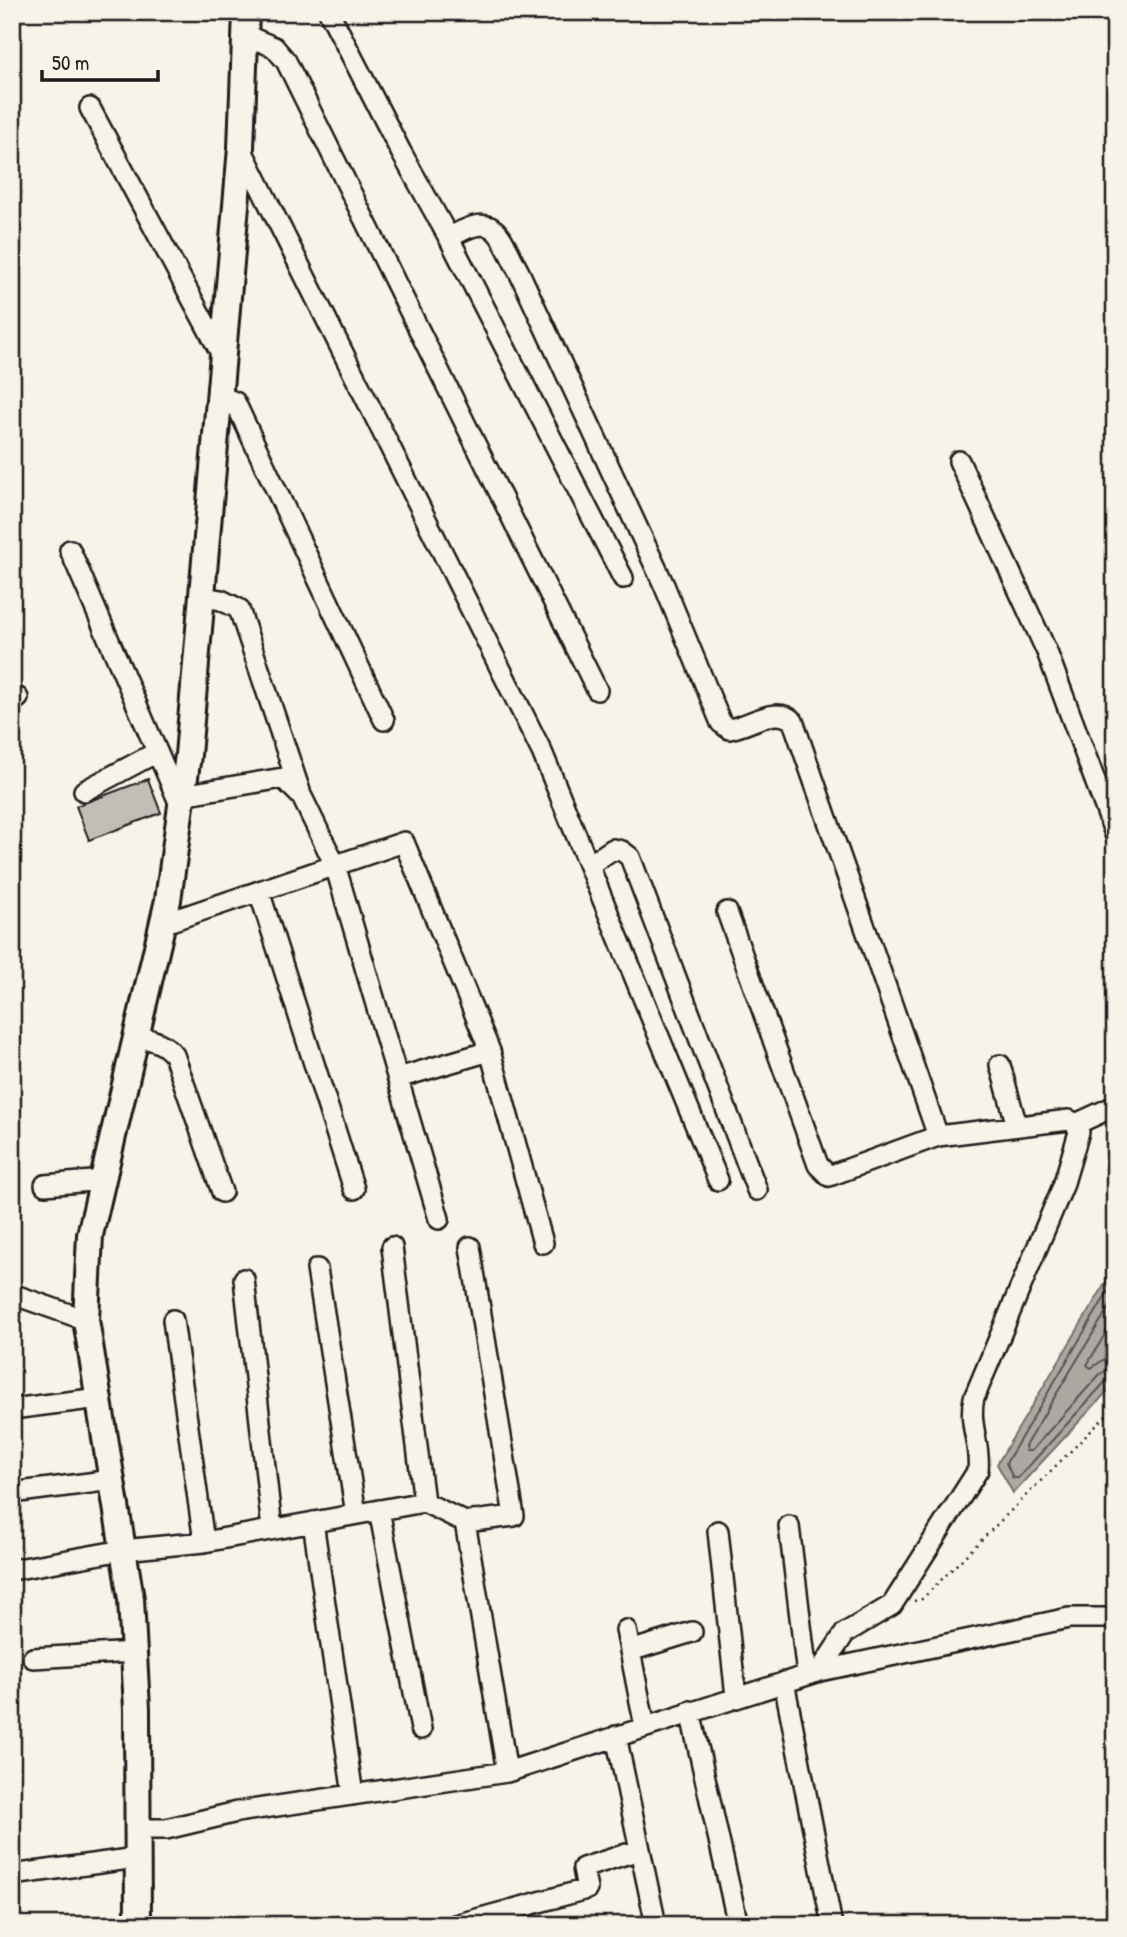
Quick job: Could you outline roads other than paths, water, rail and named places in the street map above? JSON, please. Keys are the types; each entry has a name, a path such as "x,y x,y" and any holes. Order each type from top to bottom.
{"main road":[{"path":"138,1925 136,1858 139,1829 131,1599 86,1320 90,1236 168,900 181,801 203,597 241,148 246,24"}],"street":[{"path":"329,12 401,152 449,237 624,578"},
{"path":"246,24 274,47 286,61 597,690"},
{"path":"90,107 222,355"},
{"path":"241,148 538,743 718,1180"},
{"path":"449,237 475,225 485,224 496,229 520,272 664,585 721,723 729,729 777,713 787,715 793,721 938,1136"},
{"path":"219,396 235,402 384,720"},
{"path":"959,461 1047,652 1115,834"},
{"path":"70,550 157,752 181,801 283,778 302,797"},
{"path":"203,597 221,600 239,609 302,797 335,865 439,1219"},
{"path":"84,791 157,752"},
{"path":"163,923 404,842 490,1051 543,1243"},
{"path":"589,865 613,849 630,857 757,1190"},
{"path":"258,891 354,1189"},
{"path":"727,912 818,1165 829,1176 938,1136 1069,1120 1076,1125 1079,1132 1063,1186 974,1398 972,1424 978,1447 978,1470 892,1605 845,1633 814,1673"},
{"path":"136,1036 167,1046 174,1055 222,1192"},
{"path":"398,1078 490,1051"},
{"path":"1000,1065 1017,1126"},
{"path":"1076,1125 1115,1106"},
{"path":"45,1185 104,1180"},
{"path":"392,1247 424,1502"},
{"path":"12,1570 123,1550 204,1542 424,1502 464,1522 514,1516 470,1247"},
{"path":"317,1269 356,1514"},
{"path":"244,1279 272,1530"},
{"path":"12,1294 86,1320"},
{"path":"173,1320 204,1542"},
{"path":"12,1409 99,1398"},
{"path":"12,1493 112,1480"},
{"path":"379,1510 421,1729"},
{"path":"313,1522 353,1795"},
{"path":"464,1522 507,1772"},
{"path":"789,1526 814,1673"},
{"path":"718,1531 736,1697"},
{"path":"139,1829 166,1829 237,1812 507,1772 814,1673 1069,1618 1115,1618"},
{"path":"626,1630 645,1727"},
{"path":"630,1651 692,1633"},
{"path":"33,1658 134,1652"},
{"path":"784,1682 832,1925"},
{"path":"690,1711 738,1925"},
{"path":"616,1736 656,1925"},
{"path":"455,1925 587,1889 583,1868 639,1850"},
{"path":"12,1875 136,1858"}],"water":[{"path":"1115,1267 1115,1383 1013,1493 997,1464"}]}
